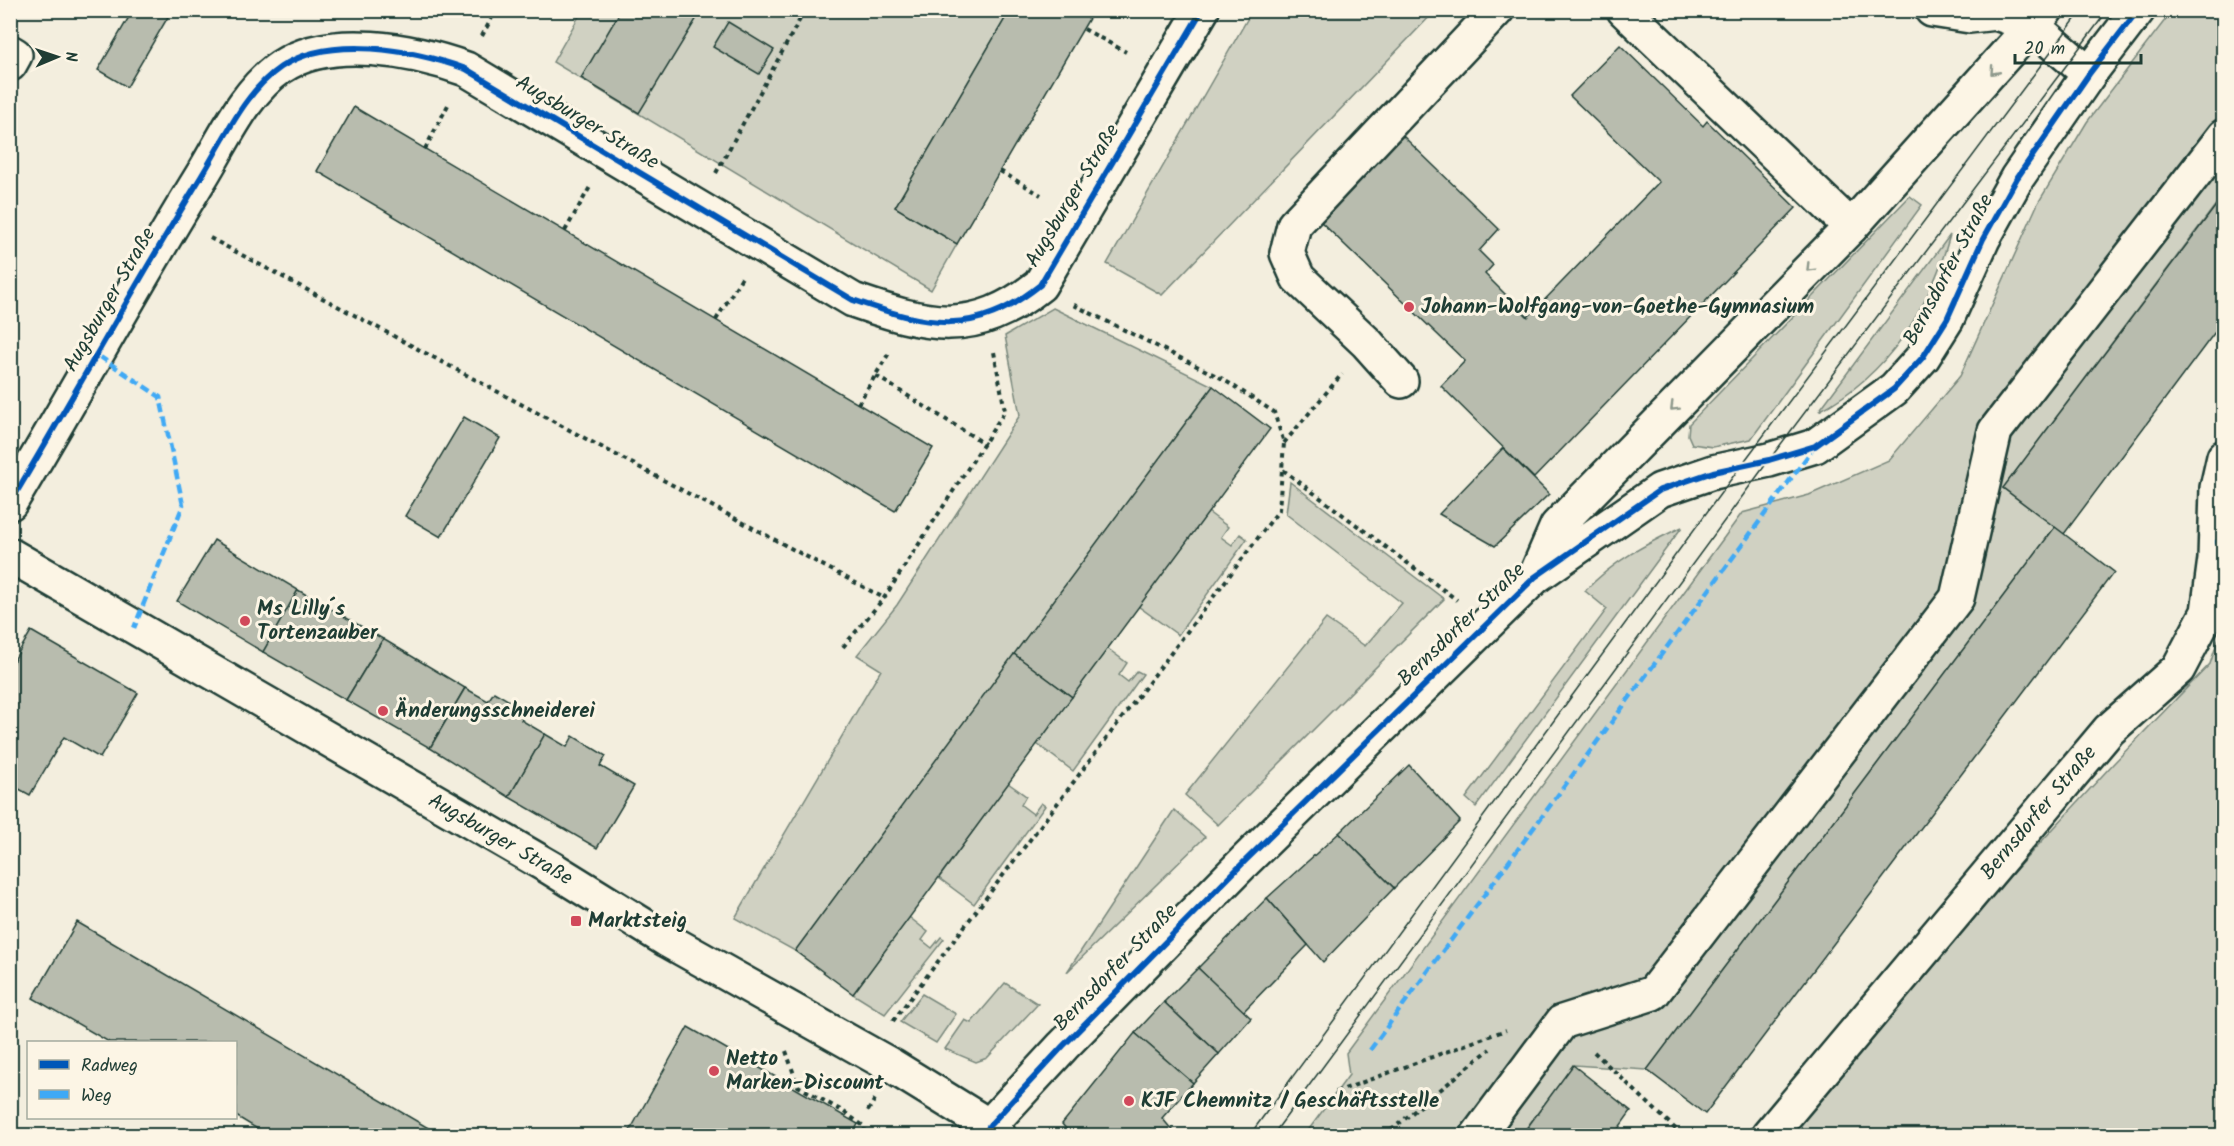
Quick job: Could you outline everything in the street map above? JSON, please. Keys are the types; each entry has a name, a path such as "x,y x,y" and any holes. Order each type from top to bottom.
{"street":[{"name":"Augsburger Straße","path":"10,503 254,90 282,67 322,50 357,49 429,56 465,69 853,300 932,323 986,316 1016,303 1040,285 1202,10"},
{"path":"1401,381 1367,343 1298,278 1287,253 1294,225 1497,10"},
{"path":"1624,10 1851,226"},
{"path":"1932,10 1970,16 1996,13 2040,18 2089,75"},
{"name":"Bernsdorfer Straße","path":"991,1132 1063,1046 1245,861 1487,621 1535,577 1660,490 1713,472 1769,460 1815,446 1894,389 1923,357 1947,319 1983,239 2017,178 2138,10"},
{"name":"Bernsdorfer Straße","path":"1535,577 1557,526 1851,226 2040,18"},
{"path":"10,52 15,55 10,64"},
{"path":"1477,1136 1562,1022 1653,993 1957,598 1995,431 2223,136"},
{"name":"Bernsdorfer Straße","path":"1768,1136 2109,730 2178,669 2208,612 2215,559 2217,488 2223,457"},
{"name":"Augsburger Straße","path":"10,555 869,1053 991,1132"}],"path":[{"path":"697,207 806,10"},
{"path":"1083,29 1126,52"},
{"path":"425,149 465,69"},
{"path":"565,231 609,156"},
{"path":"1000,171 1041,195"},
{"path":"176,219 884,598"},
{"path":"716,320 760,245"},
{"path":"869,1053 1279,510 1284,443 1274,412 1221,378 1061,298 1040,285"},
{"path":"843,647 884,598 1005,411 986,316"},
{"path":"858,404 909,318"},
{"path":"1284,443 1367,343"},
{"path":"876,376 985,444"},
{"path":"1282,470 1487,621"},
{"path":"768,996 798,1086 844,1112 865,1127 864,1136"},
{"path":"1336,1092 1521,1024 1562,1022 1683,1136"},
{"path":"1503,1039 1521,1024"},
{"path":"1384,1136 1494,1046"}],"shaded area":[{"path":"582,11 1010,11 895,207 957,244 931,290 553,62"},
{"path":"1252,11 1435,11 1162,295 1107,264"},
{"path":"2172,11 2223,11 2223,195 2003,488 2055,527 1647,1070 1574,1065 1521,1135 1304,1136 1349,1075 1346,1053 1742,513 1809,495 1889,460 1960,376 2038,203 2087,122"},
{"path":"1910,196 1922,205 1751,439 1713,447 1692,444 1688,435 1689,424"},
{"path":"1950,235 1931,288 1903,337 1866,379 1819,411"},
{"path":"1053,308 1213,386 795,951 735,918 881,670 857,655 897,605 1020,415 1005,336"},
{"path":"1290,482 1444,599 1218,825 1185,795 1326,619 1365,646 1402,603 1286,514"},
{"path":"1208,512 1228,527 1221,537 1232,545 1240,534 1247,539 1178,635 1138,606"},
{"path":"1682,527 1476,807 1466,798 1607,609 1585,591 1630,554"},
{"path":"2223,625 2223,1135 1770,1136 2113,764 2210,664"},
{"path":"1107,648 1127,663 1119,675 1128,682 1137,671 1143,674 1073,771 1037,744"},
{"path":"1008,783 1026,796 1021,805 1033,814 1041,803 1045,806 974,904 939,878"},
{"path":"1174,810 1205,837 1067,972"},
{"path":"909,917 928,932 922,940 932,948 941,937 944,939 885,1014 853,994"},
{"path":"1005,983 1038,1004 987,1058 976,1062 945,1049 965,1020 971,1023"},
{"path":"922,994 956,1014 936,1043 900,1022"}],"building":[{"path":"133,10 158,10 168,17 127,87 98,70"},
{"path":"621,10 696,10 700,13 639,113 581,78"},
{"path":"1010,10 1094,10 957,244 895,207"},
{"path":"728,22 774,50 759,74 713,47"},
{"path":"1620,45 1703,126 1707,121 1796,208 1534,478 1441,386 1465,361 1319,220 1402,135 1499,229 1479,251 1493,265 1485,274 1528,317 1659,182 1570,96"},
{"path":"354,107 933,448 895,511 317,171"},
{"path":"2224,195 2224,320 2064,534 2003,488"},
{"path":"1213,386 1270,429 1072,697 1014,654"},
{"path":"464,417 500,438 441,537 405,516"},
{"path":"1503,448 1549,494 1495,546 1439,514"},
{"path":"2055,527 2114,572 1705,1114 1647,1070"},
{"path":"214,540 298,590 263,652 177,601"},
{"path":"298,590 383,639 346,700 263,652"},
{"path":"31,631 138,693 100,758 64,737 30,795 10,784 10,667"},
{"path":"383,639 465,688 430,748 346,700"},
{"path":"1014,654 1072,697 853,994 795,951"},
{"path":"465,688 488,701 494,692 527,711 521,720 545,734 509,797 430,748"},
{"path":"545,734 567,747 573,736 606,756 600,766 634,786 597,848 509,797"},
{"path":"1409,765 1460,821 1394,888 1339,833"},
{"path":"1339,833 1394,888 1323,962 1267,898"},
{"path":"1267,898 1308,945 1243,1012 1198,968"},
{"path":"77,922 442,1136 269,1136 237,1117 237,1041 107,1041 33,998"},
{"path":"1198,968 1251,1018 1219,1054 1164,1002"},
{"path":"1164,1002 1219,1054 1193,1083 1135,1033"},
{"name":"Netto Marken-Discount","path":"688,1027 858,1124 852,1136 627,1136"},
{"name":"KJF Chemnitz / Geschäftsstelle","path":"1135,1033 1193,1083 1162,1118 1177,1136 1072,1136 1062,1124"},
{"path":"1573,1065 1631,1111 1613,1136 1521,1136"}],"tram line":[{"path":"1932,10 1970,16 2009,10"},
{"path":"1249,1136 1740,467 2082,10"},
{"path":"1272,1136 1769,460 2108,10"}],"marked path":[{"path":"99,356 160,397 183,505 134,628"},
{"path":"1370,1050 1815,446"},
{"path":"2215,542 2224,542"}],"cycle path":[{"path":"10,503 245,103 268,77 281,67 301,57 323,51 372,48 422,56 466,69 853,300 904,316 927,321 949,322 971,320 993,313 1016,302 1040,285 1202,10"},
{"path":"986,1136 989,1126 1063,1046 1245,861 1535,577 1660,490 1713,472 1769,460 1815,446 1894,389 1923,357 1947,319 1983,239 2017,178 2089,74 2138,10"}],"place":[{"name":"Johann-Wolfgang-von-Goethe-Gymnasium","path":"1409,307"},
{"name":"Ms Lilly´s Tortenzauber","path":"245,621"},
{"name":"Änderungsschneiderei","path":"383,711"},
{"name":"Marktsteig","path":"576,921"},
{"name":"Netto Marken-Discount","path":"714,1071"},
{"name":"KJF Chemnitz / Geschäftsstelle","path":"1129,1101"}]}
